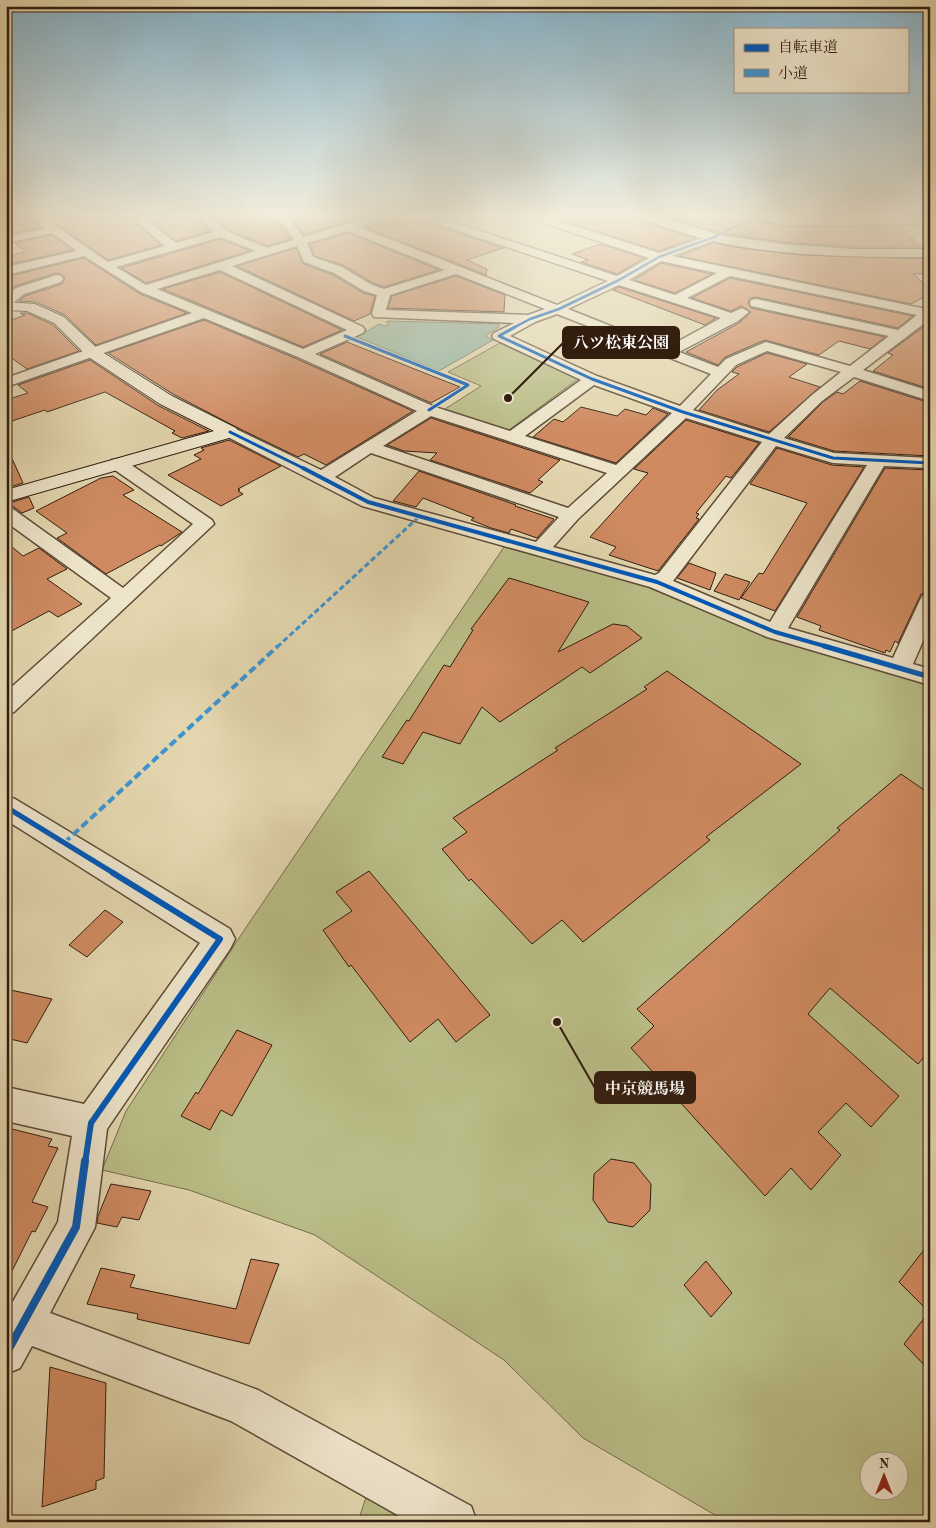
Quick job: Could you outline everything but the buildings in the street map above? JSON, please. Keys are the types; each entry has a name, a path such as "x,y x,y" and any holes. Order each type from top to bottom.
{"street":[{"path":"6,304 20,291 28,288"},
{"path":"269,288 358,330 303,354"},
{"path":"369,288 384,292 396,288"},
{"path":"505,288 722,373"},
{"path":"602,288 559,309 530,320 500,336 592,379 683,412 772,440 834,458 930,462"},
{"path":"644,288 733,318"},
{"path":"676,299 696,288"},
{"path":"667,353 733,318 780,288"},
{"path":"813,288 929,313"},
{"path":"145,289 303,354 429,410 618,471"},
{"path":"384,292 379,314 530,320"},
{"path":"756,303 901,335"},
{"path":"6,304 30,307 59,320 93,353 166,400 322,477 368,502 657,582 775,632 930,677"},
{"path":"657,582 666,577 772,440 817,398 929,313"},
{"path":"9,380 204,314"},
{"path":"540,550 570,515 683,412 731,362 766,346 930,396"},
{"path":"511,438 592,379"},
{"path":"322,477 429,410"},
{"path":"6,496 230,432"},
{"path":"369,446 570,515"},
{"path":"775,632 879,460"},
{"path":"11,694 124,598 206,524 118,464"},
{"path":"6,513 124,598"},
{"path":"900,668 930,600"},
{"path":"6,807 220,939 91,1123 76,1227 15,1339 243,1405 455,1522"},
{"path":"6,1104 91,1123"}],"shaded area":[{"path":"386,322 498,324 500,326 485,336 493,340 439,371 357,337 379,324 389,325"},
{"path":"500,343 578,379 509,430 445,409 481,386 448,372"},
{"path":"504,547 645,586 775,639 893,673 930,687 930,1522 727,1522 583,1438 504,1360 315,1235 189,1190 102,1170 126,1111 243,932"},
{"path":"366,1497 410,1522 358,1522"}],"marked path":[{"path":"64,843 420,516"}],"cycle path":[{"path":"602,288 559,309 530,319 499,336 592,379 683,412 833,458 930,463"},
{"path":"345,336 468,385 429,410"},
{"path":"230,432 368,502 657,582 775,632 930,677"},
{"path":"6,807 220,939 91,1123 76,1227 6,1354"}],"place":[{"name":"八ツ松東公園","path":"508,398"},
{"name":"中京競馬場","path":"557,1022"}]}
